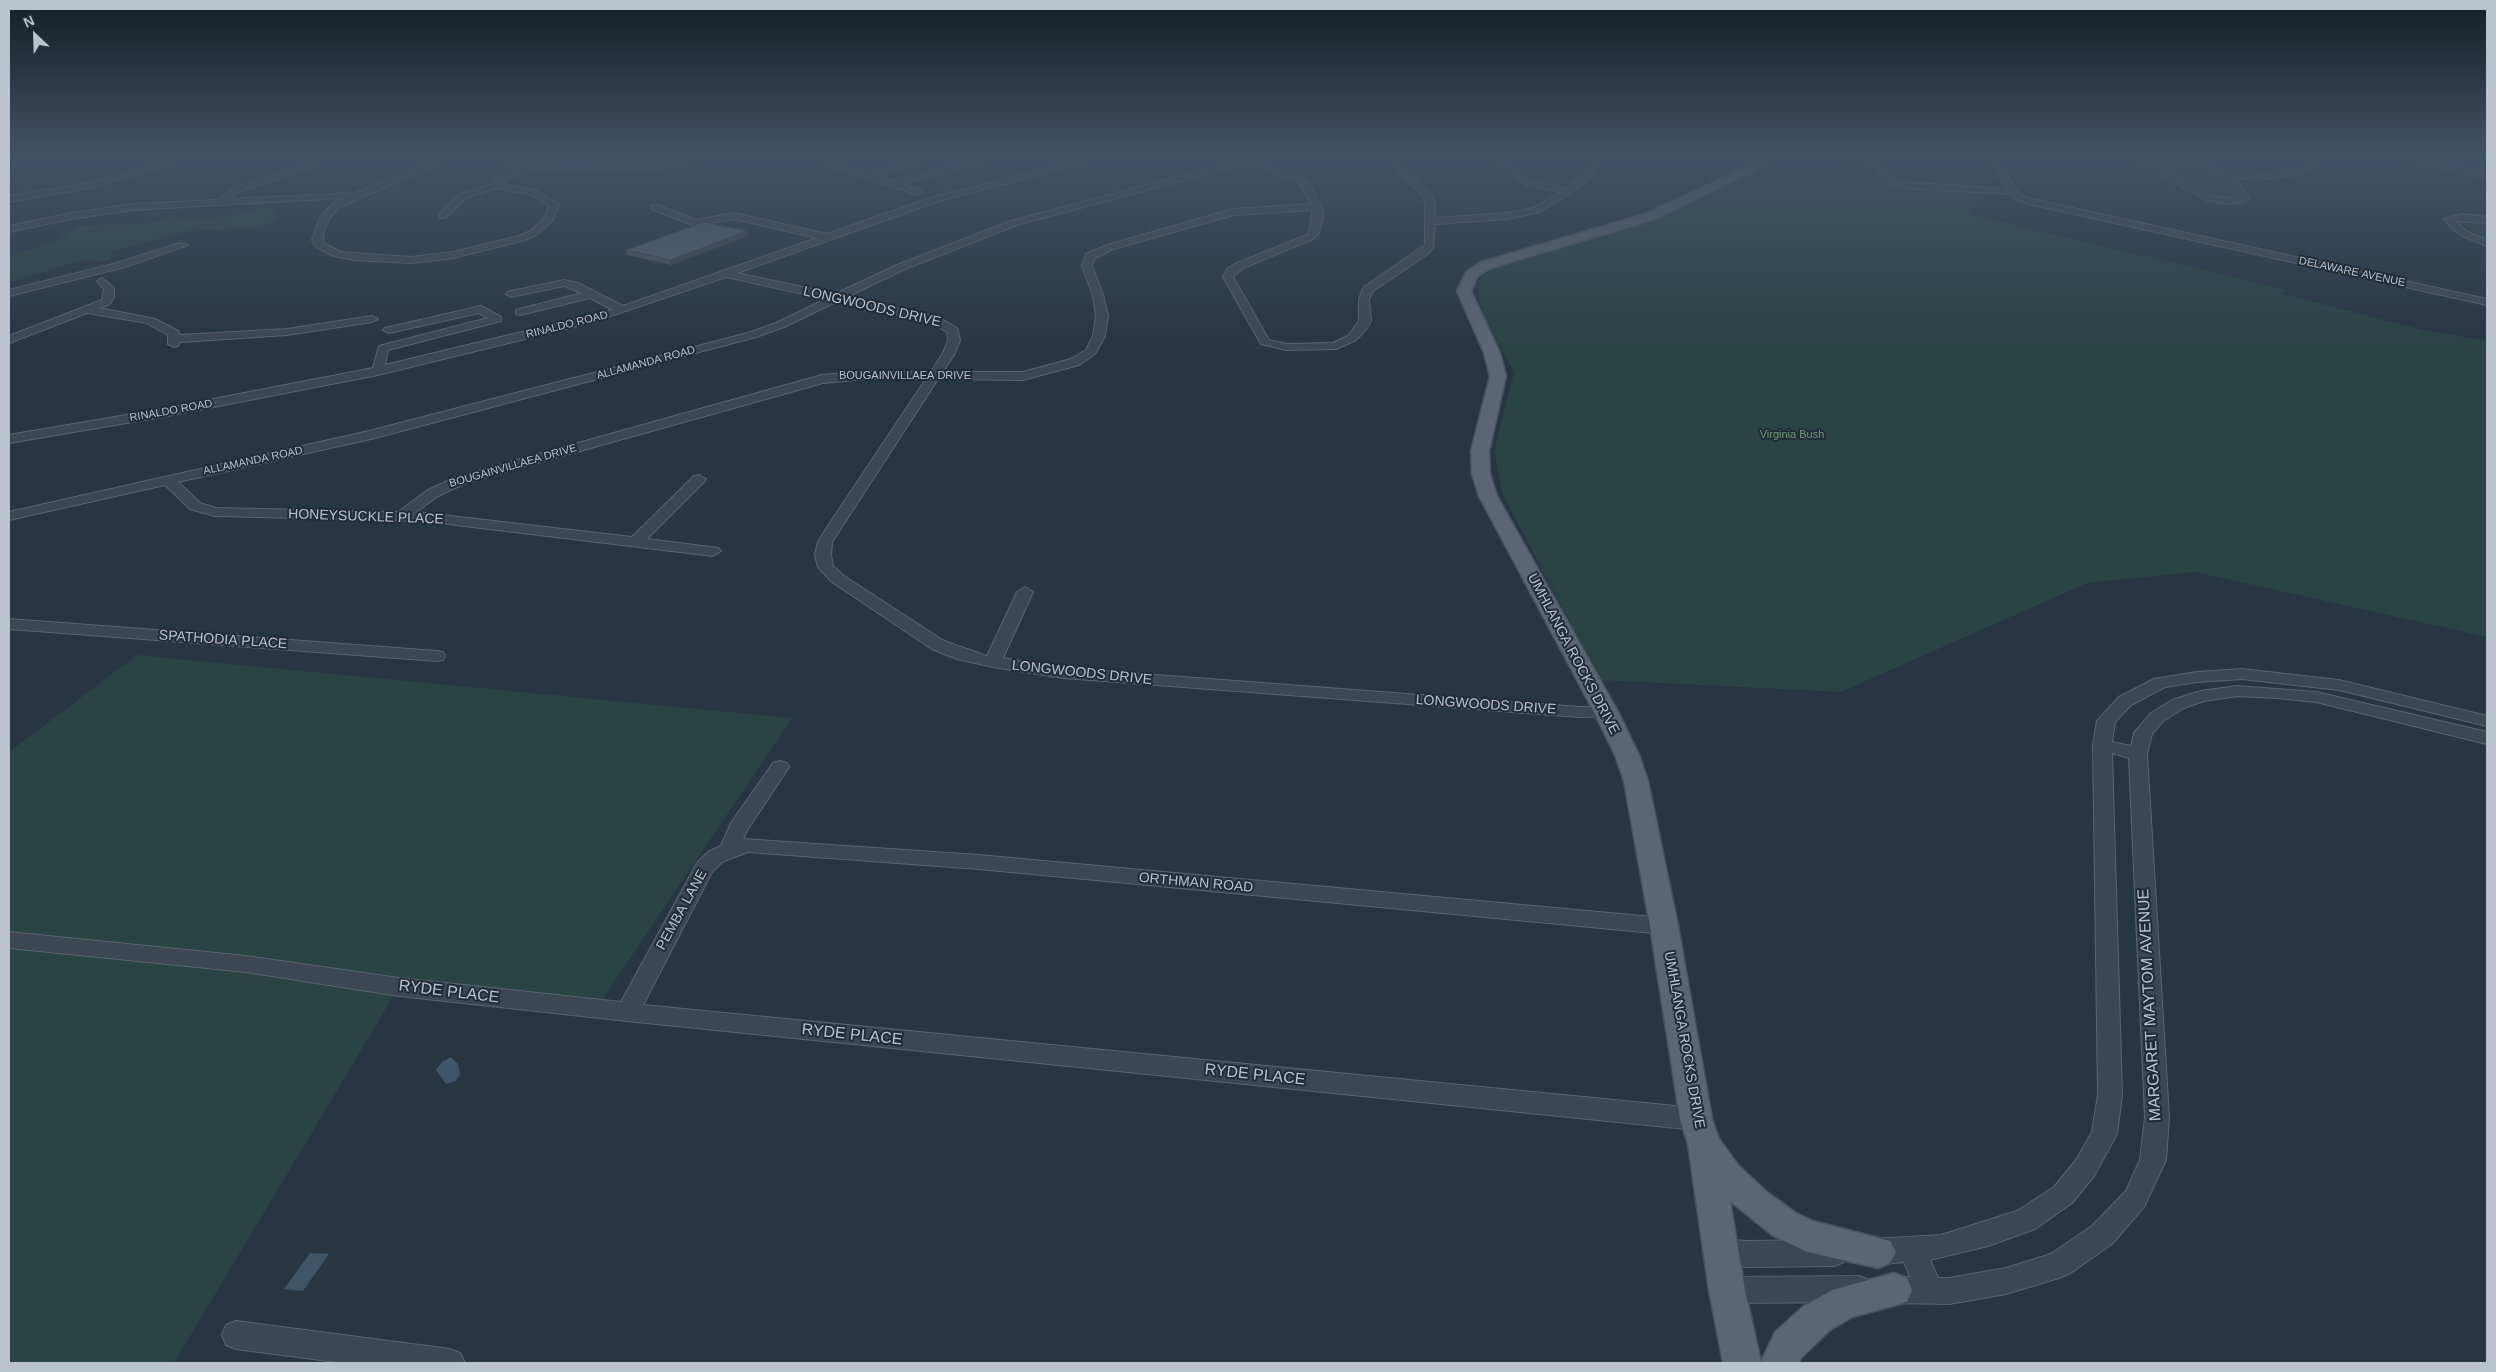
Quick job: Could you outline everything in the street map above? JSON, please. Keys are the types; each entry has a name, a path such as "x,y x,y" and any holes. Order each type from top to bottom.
{"main road":[{"name":"UMHLANGA ROCKS DRIVE","path":"1639,220 1486,265 1472,274 1465,285 1465,297 1492,354 1498,376 1480,451 1484,484 1488,496 1606,712 1627,755 1636,781 1722,1252 1726,1290 1742,1363"},
{"path":"1700,1132 1726,1175 1755,1203 1784,1224 1807,1236 1878,1252"},
{"path":"1779,1363 1788,1345 1817,1318 1845,1302 1894,1290"}],"street":[{"path":"9,229 56,220"},
{"path":"324,220 318,234 317,240 319,245 338,254 354,257 419,259 453,255 510,242 533,232 546,220"},
{"path":"687,220 695,223 715,220"},
{"path":"753,220 827,237"},
{"name":"RINALDO ROAD","path":"9,439 171,412 378,371 622,310 876,220"},
{"name":"ALLAMANDA ROAD","path":"9,516 362,437 752,335 780,325 901,267 1025,220"},
{"name":"BOUGAINVILLAEA DRIVE","path":"402,516 433,493 462,480 806,383 852,375 1022,376 1050,370 1084,358 1091,352 1099,336 1100,306 1087,266 1090,256 1100,251 1207,220"},
{"path":"1317,220 1316,228 1310,237 1239,266 1231,271 1228,277 1265,342 1286,347 1317,348 1346,342 1361,328 1365,321 1364,299 1368,290 1428,248 1431,221 1443,220"},
{"name":"DELAWARE AVENUE","path":"2115,220 2487,302"},
{"path":"2450,220 2455,227 2465,234 2487,243"},
{"path":"9,293 112,268 183,245"},
{"name":"LONGWOODS DRIVE","path":"725,274 934,319 949,326 952,330 954,340 949,353 833,529 825,542 823,555 826,567 838,579 938,645 963,655 993,662 1064,673 1579,712 1606,712"},
{"path":"9,340 106,302 109,297 109,288 102,282"},
{"path":"511,294 564,283 592,294 622,310"},
{"path":"520,312 592,294"},
{"path":"378,371 383,348 497,319 481,309 389,330"},
{"path":"87,310 144,318 174,333 174,341 287,332 372,319"},
{"path":"635,542 698,479"},
{"name":"HONEYSUCKLE PLACE","path":"167,480 195,506 215,512 402,516 713,551"},
{"path":"993,662 1025,592"},
{"name":"SPATHODIA PLACE","path":"9,624 437,656"},
{"name":"MARGARET MAYTOM AVENUE","path":"1722,1252 1747,1254 1878,1252 1941,1247 1988,1234 2026,1220 2062,1195 2085,1168 2104,1134 2110,1095 2102,745 2106,721 2125,701 2160,684 2197,677 2242,674 2292,678 2339,685 2478,728"},
{"name":"MARGARET MAYTOM AVENUE","path":"1726,1290 1762,1288 1949,1291 2006,1281 2059,1265 2102,1235 2135,1199 2153,1160 2157,1117 2138,754 2142,733 2157,717 2178,704 2201,696 2237,691 2316,697 2478,728"},
{"path":"2102,745 2138,754"},
{"path":"729,850 738,828 780,767"},
{"name":"ORTHMAN ROAD","path":"729,850 748,845 766,845 979,862 1664,926"},
{"name":"PEMBA LANE","path":"627,1012 704,868 715,856 729,850"},
{"name":"RYDE PLACE","path":"9,940 246,964 399,986 1700,1132"},
{"path":"1912,1249 1929,1290"},
{"path":"236,1336 450,1363"}],"green space":[{"path":"160,220 275,220 261,228 188,231 110,252 114,257 104,262 84,259 15,281 9,280 9,256 58,240 79,226 146,224"},
{"name":"Virginia Bush","path":"1653,220 1992,220 2287,290 2282,294 2423,330 2487,341 2487,637 2195,572 2087,583 1841,692 1600,680 1502,493 1494,451 1514,373 1485,319 1479,300 1479,281 1490,268 1514,260 1544,255 1571,244"},
{"path":"2461,220 2487,220 2487,239 2460,223"},
{"path":"137,655 792,718 596,1009 399,987 174,1363 9,1363 9,752"}],"water":[{"path":"451,1057 458,1064 460,1074 456,1081 446,1084 436,1070 442,1062"},
{"path":"310,1253 329,1254 303,1291 284,1289"}],"building":[{"path":"704,222 747,231 670,260 626,250"}]}
